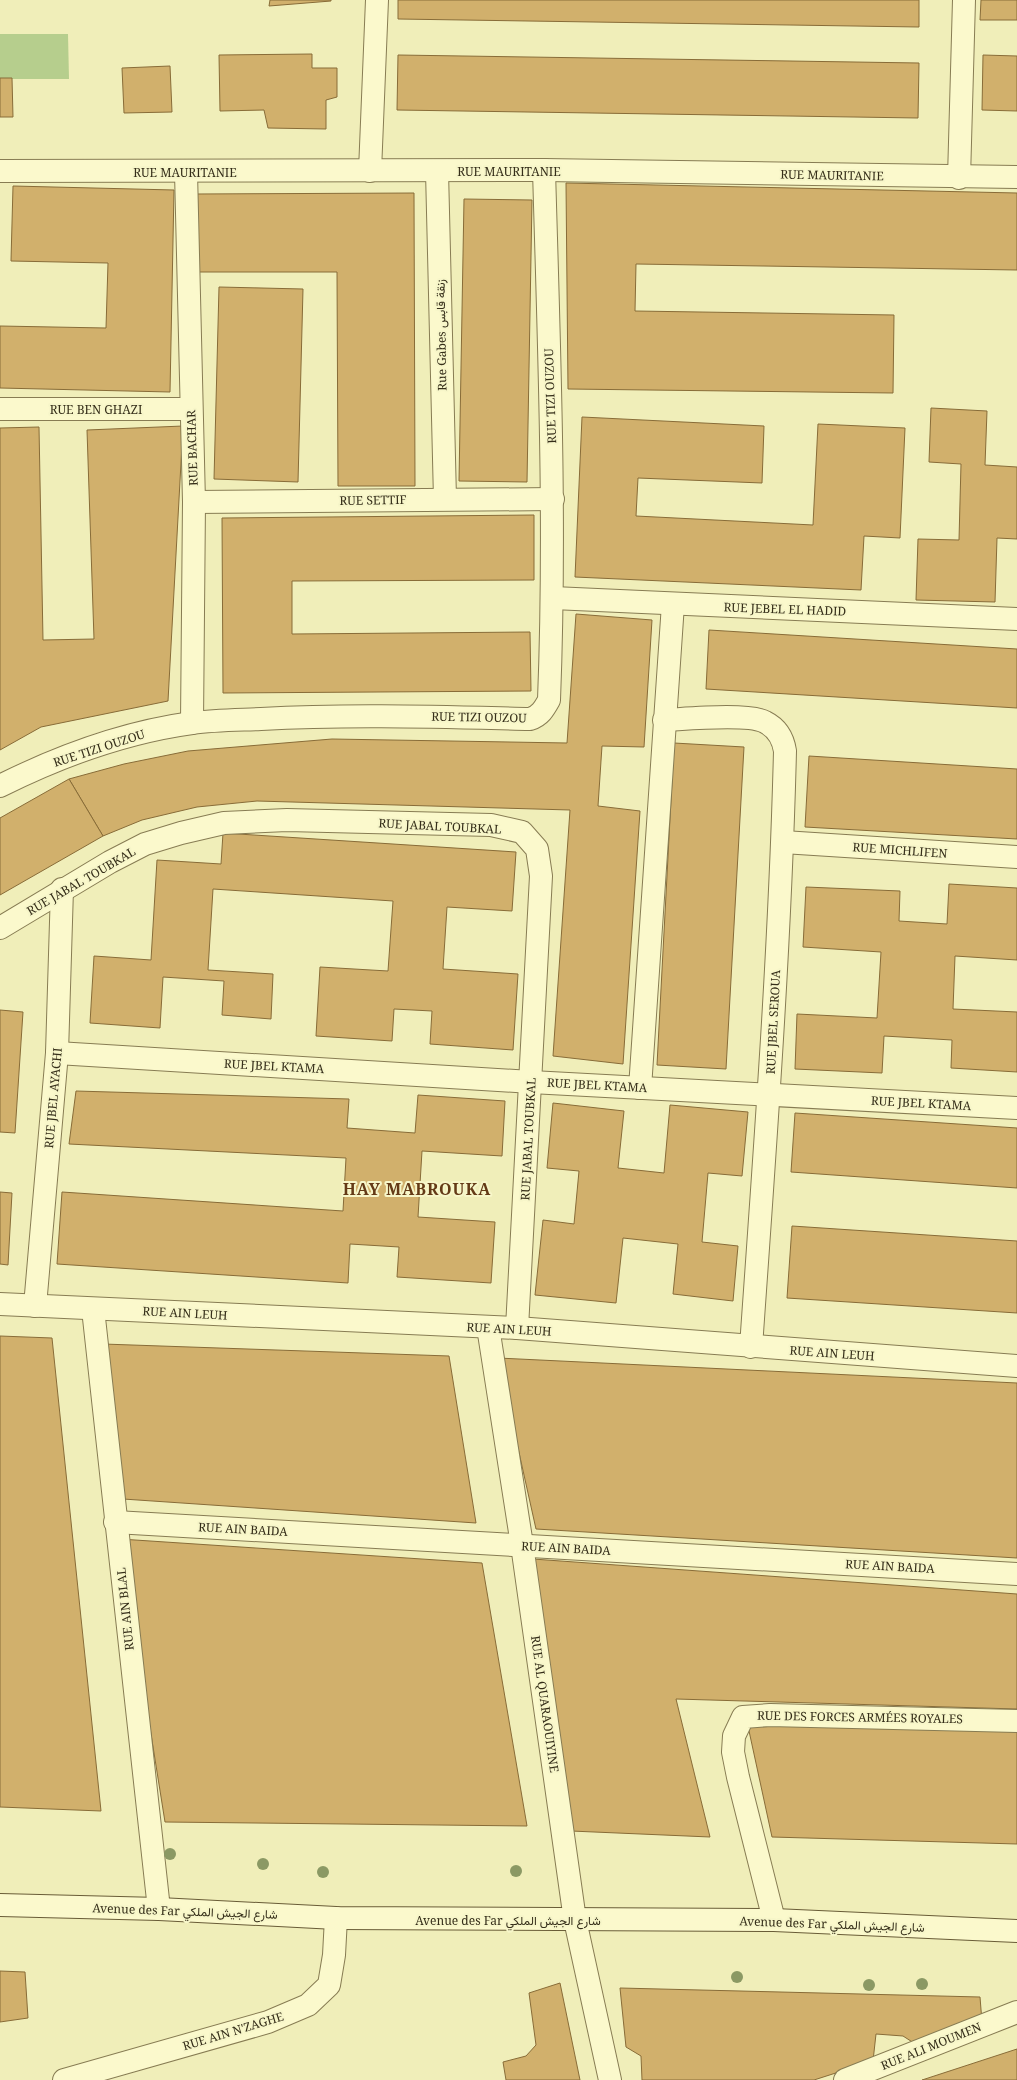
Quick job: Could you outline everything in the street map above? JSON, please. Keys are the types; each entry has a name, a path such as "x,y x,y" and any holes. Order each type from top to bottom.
{"street":[{"path":"370,171 377,0"},
{"path":"959,178 964,0"},
{"name":"RUE MAURITANIE","path":"0,171 186,172 544,170 959,178 1017,177"},
{"name":"RUE TIZI OUZOU","path":"0,786 21,775 97,746 130,736 192,723 306,716 408,716 530,719 536,717 544,710 549,700 553,598 553,499 544,170"},
{"name":"Rue Gabes زنقة قابس","path":"437,171 445,500"},
{"name":"RUE BACHAR","path":"186,172 194,502 192,723"},
{"name":"RUE BEN GHAZI","path":"0,409 191,409"},
{"name":"RUE SETTIF","path":"194,502 553,499"},
{"name":"RUE JEBEL EL HADID","path":"553,598 1017,619"},
{"path":"640,1088 673,604"},
{"name":"RUE JBEL SEROUA","path":"664,720 749,718 764,721 775,729 783,740 785,751 783,842 769,1095 751,1347"},
{"name":"RUE JABAL TOUBKAL","path":"0,928 62,889 145,844 181,833 224,823 287,820 468,825 491,826 522,832 537,849 541,876 517,1328"},
{"name":"RUE MICHLIFEN","path":"783,842 1017,857"},
{"name":"RUE JBEL AYACHI","path":"35,1306 58,1053 62,889"},
{"name":"RUE JBEL KTAMA","path":"58,1053 531,1082 1017,1108"},
{"name":"RUE AIN LEUH","path":"0,1304 517,1328 751,1347 1017,1366"},
{"name":"RUE AIN BLAL","path":"93,1309 115,1522 159,1909"},
{"name":"RUE AL QUARAOUIYINE","path":"488,1327 522,1545 574,1920 610,2080"},
{"name":"RUE AIN BAIDA","path":"115,1522 1017,1574"},
{"name":"RUE DES FORCES ARMÉES ROYALES","path":"774,1920 738,1778 732,1743 741,1718 745,1716 1017,1722"},
{"name":"Avenue des Far شارع الجيش الملكي","path":"0,1905 159,1909 336,1918 774,1920 1017,1931"},
{"name":"RUE AIN N'ZAGHE","path":"64,2080 268,2022 308,2005 329,1985 334,1955 336,1918"},
{"name":"RUE ALI MOUMEN","path":"845,2080 1017,2012"}],"green space":[{"path":"0,34 68,34 69,79 0,79"}],"building":[{"path":"270,0 331,0 331,1 269,6"},
{"path":"398,0 919,0 919,27 398,19"},
{"path":"981,0 1017,0 1017,20 980,20"},
{"path":"312,54 312,68 337,68 337,97 326,100 326,129 268,128 264,110 220,111 219,55"},
{"path":"398,55 919,63 918,118 397,110"},
{"path":"983,55 1017,56 1017,111 982,110"},
{"path":"170,66 172,112 124,113 122,68"},
{"path":"0,78 12,78 13,117 0,117"},
{"path":"566,183 1017,193 1017,270 636,264 635,311 894,315 893,393 568,389"},
{"path":"13,186 174,190 170,392 0,388 0,326 106,328 108,263 11,261"},
{"path":"414,193 415,486 338,486 337,272 195,272 195,194"},
{"path":"464,199 532,200 527,482 459,481"},
{"path":"219,287 303,289 298,482 214,479"},
{"path":"931,408 987,411 985,465 1017,467 1017,539 997,538 995,602 916,600 918,539 959,540 961,464 929,462"},
{"path":"582,417 764,426 762,483 638,478 636,516 813,525 818,424 905,428 900,538 864,536 861,590 575,577"},
{"path":"183,426 168,701 41,727 0,750 0,428 39,427 43,640 94,639 87,430"},
{"path":"534,515 534,580 292,581 292,634 530,632 531,691 223,693 222,518"},
{"path":"576,614 652,620 644,747 602,746 598,806 640,811 623,1064 553,1056 570,810 257,801 197,807 142,820 103,836 69,779 124,764 188,751 332,739 567,743"},
{"path":"709,630 1017,649 1017,708 706,689"},
{"path":"674,743 744,747 726,1069 657,1065"},
{"path":"809,756 1017,769 1017,839 805,827"},
{"path":"69,779 103,836 0,895 0,818"},
{"path":"223,833 516,852 512,911 447,907 443,969 518,974 513,1050 430,1044 432,1011 394,1009 392,1041 316,1036 320,967 388,971 393,901 213,889 208,970 273,974 271,1019 222,1015 224,981 163,977 160,1028 90,1023 94,956 151,960 157,860 221,864"},
{"path":"949,884 1017,888 1017,960 955,956 953,1009 1017,1012 1017,1072 951,1068 952,1040 884,1036 882,1073 795,1069 797,1014 877,1018 881,952 803,947 806,887 900,891 899,921 947,924"},
{"path":"0,1010 23,1012 15,1133 0,1132"},
{"path":"76,1091 349,1099 347,1128 415,1133 418,1095 505,1101 502,1156 422,1151 418,1217 495,1222 491,1283 397,1277 399,1247 350,1244 348,1283 57,1264 62,1192 343,1211 346,1158 69,1144"},
{"path":"553,1103 624,1111 618,1168 664,1173 670,1105 748,1112 742,1176 708,1173 702,1242 738,1246 733,1301 673,1294 678,1244 623,1238 616,1303 535,1295 543,1220 574,1224 579,1171 547,1168"},
{"path":"795,1113 1017,1128 1017,1188 791,1172"},
{"path":"0,1192 12,1193 8,1265 0,1264"},
{"path":"792,1226 1017,1241 1017,1313 787,1298"},
{"path":"0,1336 52,1338 101,1811 0,1807"},
{"path":"103,1344 449,1356 476,1523 123,1499"},
{"path":"498,1358 1017,1383 1017,1558 536,1529"},
{"path":"120,1539 482,1563 527,1826 165,1822"},
{"path":"533,1559 1017,1594 1017,1709 676,1699 710,1837 571,1831"},
{"path":"746,1717 1017,1730 1017,1844 772,1837"},
{"path":"0,1971 25,1972 28,2018 0,2022"},
{"path":"560,1983 580,2080 506,2080 503,2062 526,2056 536,2045 529,1993"},
{"path":"620,1988 980,1997 982,2022 917,2045 903,2036 876,2034 873,2061 814,2080 642,2080 641,2056 626,2047"},
{"path":"1017,2049 1017,2080 922,2080"}],"district":[{"name":"HAY MABROUKA","path":"417,1189"}]}
